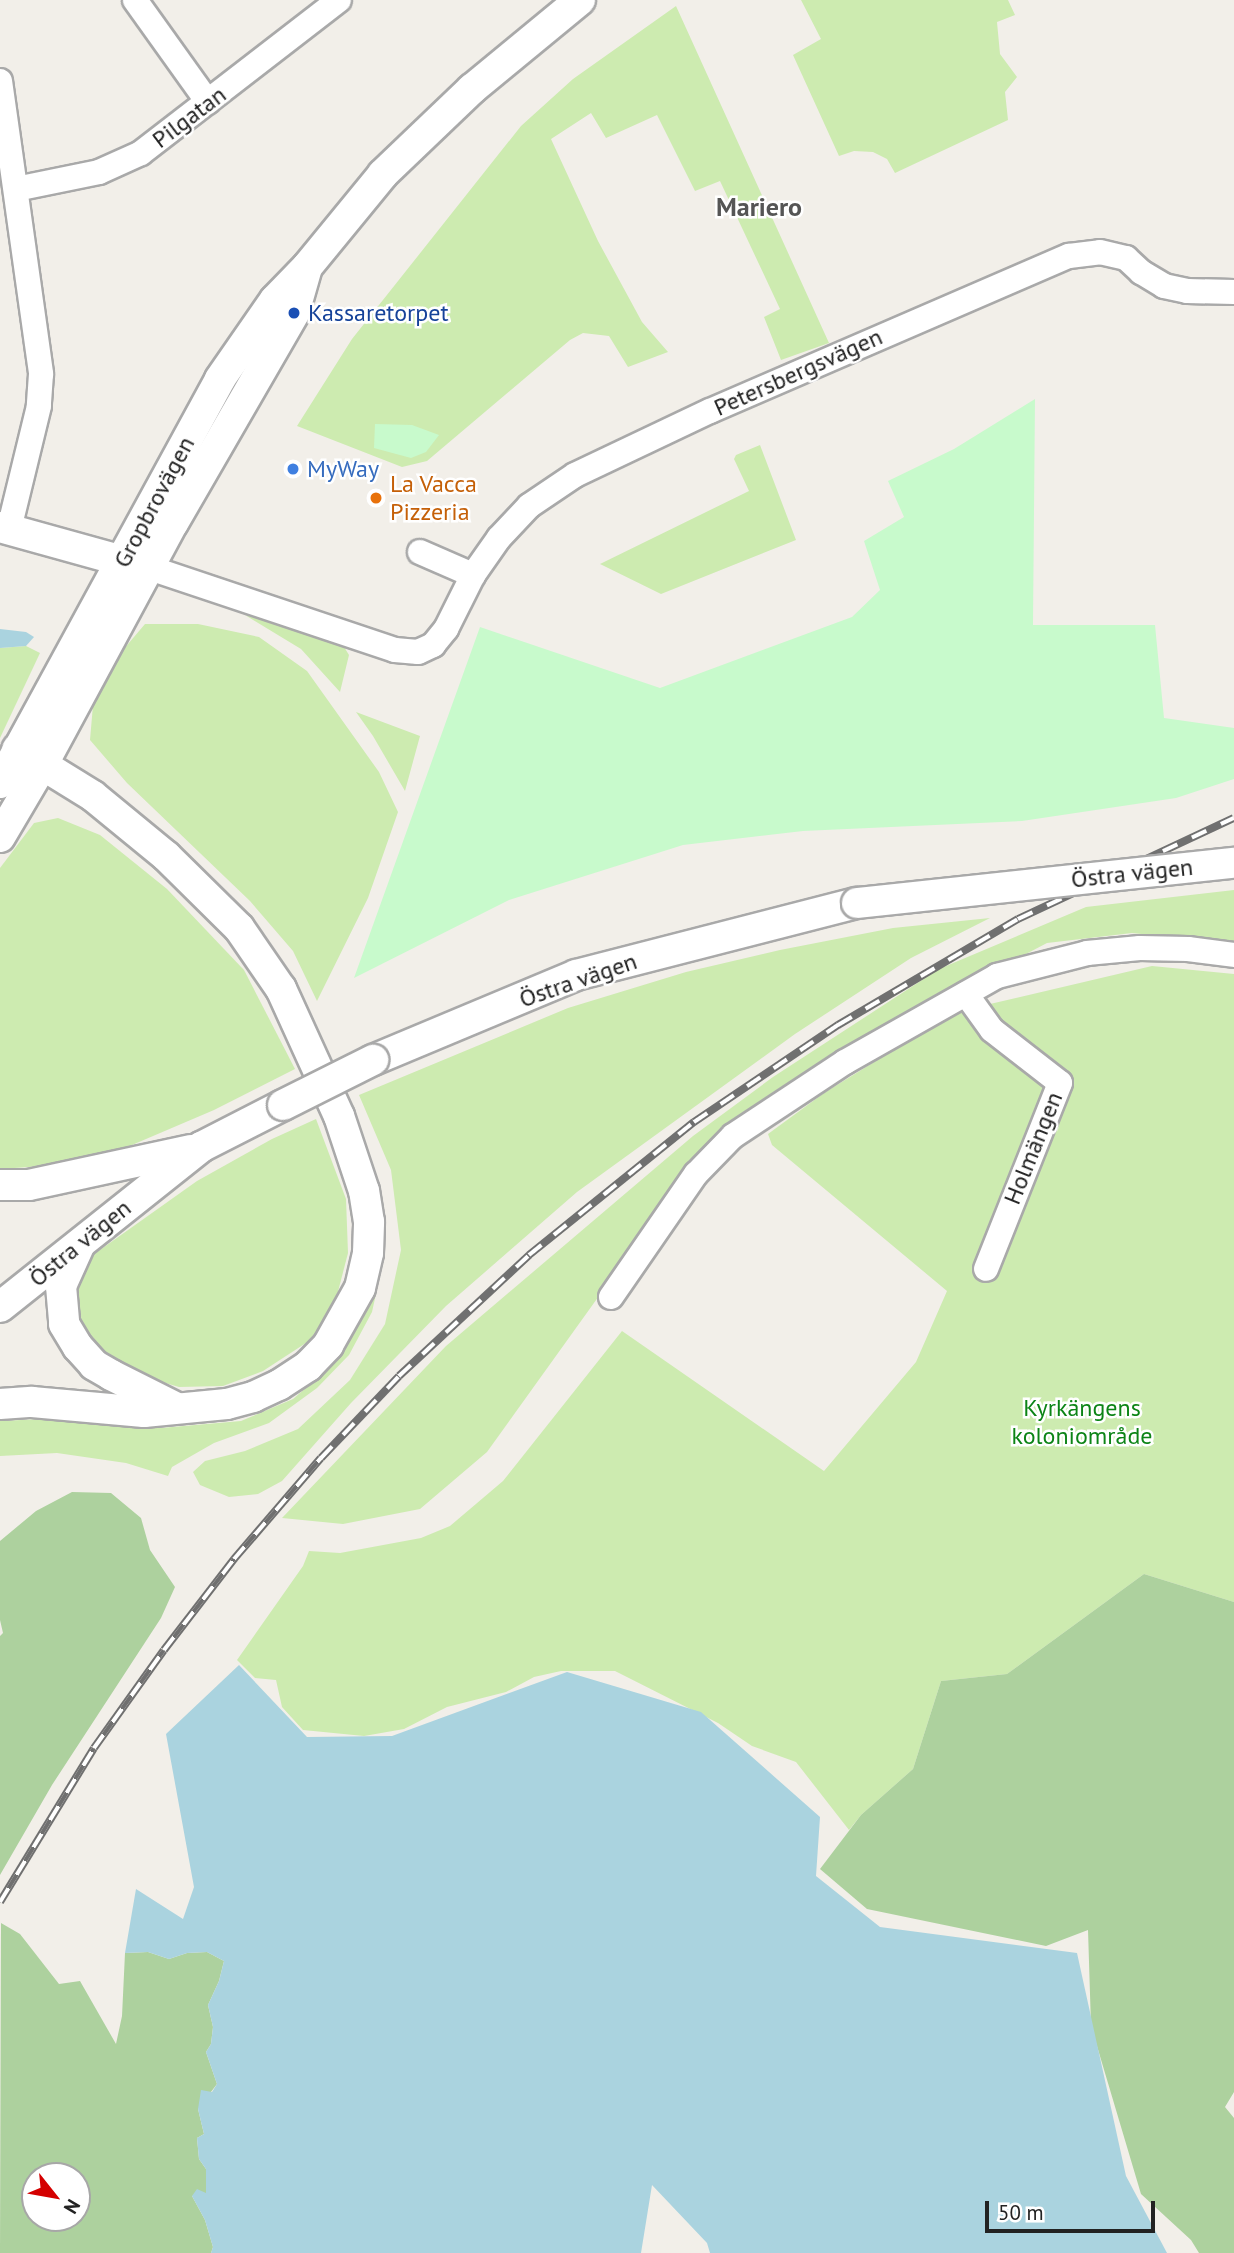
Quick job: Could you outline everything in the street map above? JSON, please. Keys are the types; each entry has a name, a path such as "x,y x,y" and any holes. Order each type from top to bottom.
{"street":[{"path":"135,0 208,103"},
{"name":"Pilgatan","path":"16,189 70,180 121,164 141,153 339,0"},
{"name":"Gropbrovägen","path":"0,783 17,749 294,313 307,267 383,174 472,89 580,0"},
{"path":"0,81 41,374 38,406 5,528 136,564"},
{"name":"Petersbergsvägen","path":"136,564 395,650 418,652 433,645 446,629 472,575 499,538 529,506 575,475 710,411 1069,256 1100,252 1126,258 1141,272 1164,286 1187,291 1234,292"},
{"path":"420,552 472,575"},
{"name":"Gropbrovägen","path":"0,837 44,764 136,564"},
{"path":"0,1404 32,1402 144,1412 227,1404 253,1397 279,1385 308,1366 328,1345 348,1314 368,1253 369,1222 364,1191 338,1116 281,989 239,928 166,856 93,796 17,749"},
{"name":"Östra vägen","path":"0,1307 201,1147 373,1060 576,975 857,902 1234,863"},
{"path":"611,1297 696,1174 733,1136 845,1062 997,976 1087,953 1140,948 1188,949 1234,955"},
{"name":"Holmängen","path":"966,994 992,1030 1060,1083 988,1263"},
{"path":"0,1185 29,1185 68,1178 201,1147"},
{"path":"84,1238 67,1268 61,1286 64,1324 78,1348 94,1365 178,1408"}],"green space":[{"path":"801,0 1008,0 1015,15 997,22 1000,54 1017,77 1005,92 1008,120 895,173 887,159 873,152 854,151 839,156 793,55 821,39"},
{"path":"676,6 829,343 781,360 764,317 780,309 720,181 695,191 657,115 606,138 591,113 551,139 598,241 642,322 668,352 628,367 609,336 583,333 570,340 427,461 402,467 297,426 352,339 521,126 573,79"},
{"path":"1035,399 1033,625 1155,625 1164,718 1234,728 1234,779 1176,798 1022,821 803,831 683,845 509,900 354,978 480,627 660,688 852,617 880,590 864,541 904,517 888,481 954,449"},
{"path":"375,424 412,425 439,435 426,452 411,458 374,448"},
{"path":"760,445 796,540 661,594 600,564 749,491 734,459 736,455"},
{"path":"245,615 341,642 349,655 340,692 301,649"},
{"path":"145,624 198,624 259,637 307,671 379,772 398,812 368,898 317,1001 293,951 250,901 127,783 90,740 93,705 117,657"},
{"path":"26,646 40,653 0,738 0,648"},
{"path":"356,712 420,736 405,791 373,736"},
{"path":"58,818 100,835 167,889 244,970 295,1069 214,1110 132,1145 72,1164 0,1169 0,868 34,823"},
{"path":"1234,890 1234,944 1132,933 1047,943 906,1017 735,1123 637,1243 487,1452 420,1509 343,1524 282,1518 446,1346 693,1136 773,1077 939,969 1086,907"},
{"path":"990,918 911,958 795,1034 577,1192 446,1306 351,1403 282,1481 258,1494 229,1497 200,1485 193,1472 205,1461 245,1451 298,1429 350,1380 385,1324 401,1250 391,1170 359,1095 568,1008 686,972 893,928"},
{"name":"Kyrkängens koloniområde","path":"1152,966 1234,974 1234,1602 1144,1574 1007,1674 941,1681 913,1769 861,1815 849,1830 796,1762 752,1746 718,1723 615,1671 561,1671 534,1677 506,1692 447,1707 404,1729 364,1736 303,1730 282,1707 276,1680 255,1678 237,1660 303,1566 309,1551 340,1553 421,1538 450,1526 503,1481 622,1331 824,1471 916,1362 947,1291 772,1145 768,1134 824,1093 960,1009 978,1024 990,1004"},
{"path":"316,1119 346,1199 348,1253 334,1307 309,1341 263,1371 223,1386 179,1387 138,1375 106,1354 75,1323 70,1294 83,1262 197,1181 272,1139"},
{"path":"378,1285 372,1312 349,1355 317,1388 269,1423 214,1443 172,1467 168,1476 126,1463 57,1453 0,1456 0,1421 43,1419 161,1428 241,1421 293,1399 337,1361"},
{"path":"72,1492 111,1493 141,1518 150,1550 175,1587 161,1618 52,1785 0,1875 0,1636 3,1633 0,1620 0,1541 36,1511"},
{"path":"1144,1574 1234,1602 1234,2092 1225,2107 1234,2118 1234,2253 1199,2253 1191,2240 1141,2194 1091,2026 1088,1930 1046,1946 867,1909 820,1869 861,1815 913,1769 941,1681 1007,1674"},
{"path":"1,1923 20,1934 59,1984 80,1981 116,2044 122,2016 125,1953 148,1952 169,1959 187,1953 207,1952 224,1961 219,1981 208,2005 213,2027 211,2044 206,2052 217,2084 198,2109 204,2134 197,2138 199,2159 206,2169 206,2194 192,2196 205,2220 213,2247 211,2253 0,2253"}],"water":[{"path":"0,629 26,632 34,637 26,646 0,648"},
{"path":"239,1665 307,1737 392,1736 567,1672 701,1712 820,1817 816,1876 880,1927 1077,1953 1126,2176 1167,2253 710,2253 707,2243 652,2185 641,2253 211,2253 213,2247 205,2220 192,2196 197,2189 206,2193 206,2169 199,2159 197,2138 204,2134 198,2109 201,2090 212,2092 217,2084 206,2052 211,2044 213,2027 208,2005 219,1981 224,1961 207,1952 187,1953 169,1959 148,1952 125,1953 136,1889 183,1919 194,1887 166,1734"}],"railway":[{"path":"0,1902 94,1748 234,1559 321,1458 399,1376 529,1255 694,1122 838,1025 1018,919 1234,818"}],"place":[{"name":"Kassaretorpet","path":"294,313"},
{"name":"MyWay","path":"293,469"},
{"name":"La Vacca Pizzeria","path":"376,498"}],"district":[{"name":"Mariero","path":"759,207"}]}
